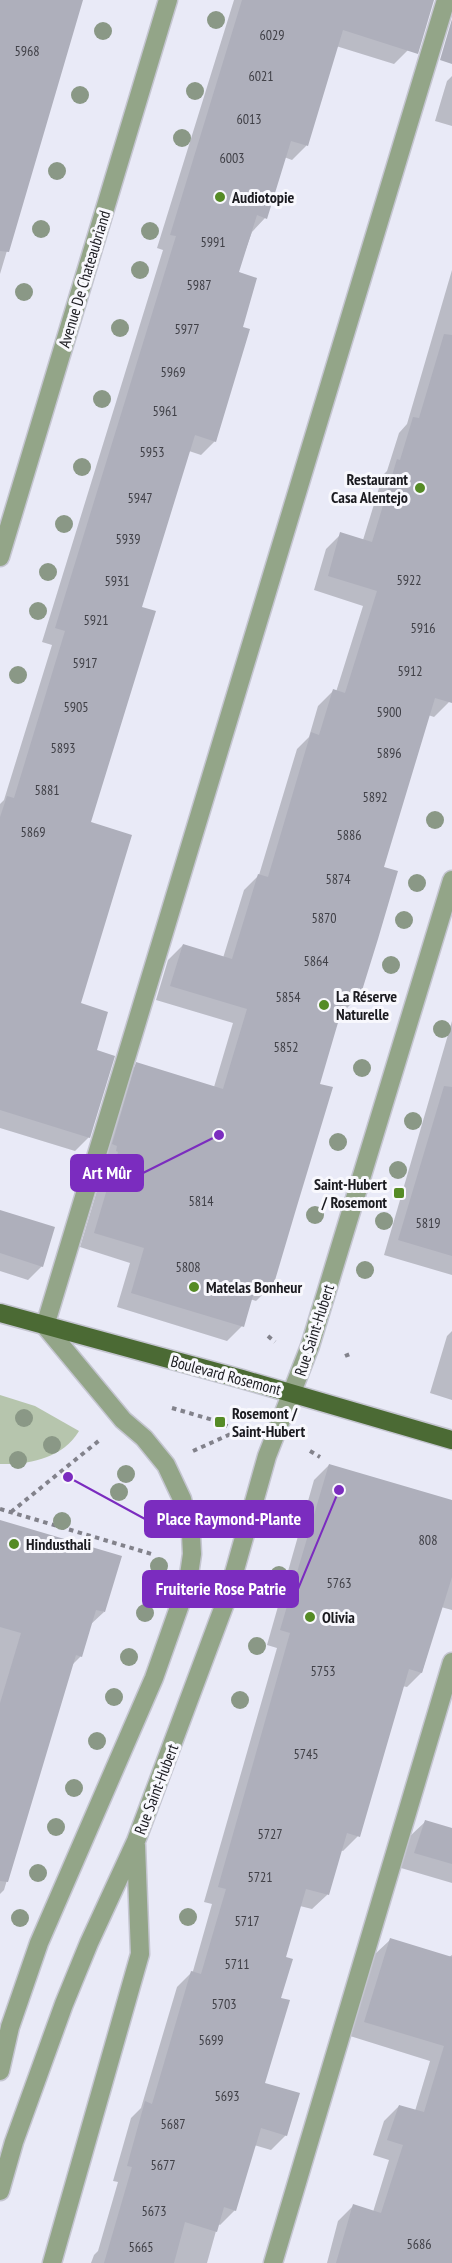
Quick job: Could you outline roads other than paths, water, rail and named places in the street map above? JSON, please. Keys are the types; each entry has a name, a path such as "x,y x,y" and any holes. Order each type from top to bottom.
{"main road":[{"name":"Boulevard Rosemont","path":"0,1313 452,1440"}],"street":[{"name":"Avenue De Chateaubriand","path":"0,557 168,0"},
{"path":"0,2071 10,2027 39,1944 154,1678 188,1582 192,1554 191,1534 182,1498 166,1465 144,1437 123,1420 45,1326 446,0"},
{"name":"Rue Saint-Hubert","path":"0,2191 17,2132 64,2004 136,1841 227,1598 267,1456 310,1347 452,880"},
{"path":"273,2263 452,1662"},
{"name":"Rue Saint-Hubert","path":"52,2263 140,1954 136,1841"}],"place":[{"name":"Audiotopie","path":"220,197"},
{"name":"Restaurant Casa Alentejo","path":"420,488"},
{"name":"La Réserve Naturelle","path":"324,1005"},
{"name":"Art Mûr","path":"219,1135"},
{"name":"Saint-Hubert / Rosemont","path":"399,1193"},
{"name":"Matelas Bonheur","path":"194,1287"},
{"name":"Rosemont / Saint-Hubert","path":"220,1422"},
{"name":"Place Raymond-Plante","path":"68,1477"},
{"name":"Fruiterie Rose Patrie","path":"339,1490"},
{"name":"Hindusthali","path":"14,1544"},
{"name":"Olivia","path":"310,1617"}]}
